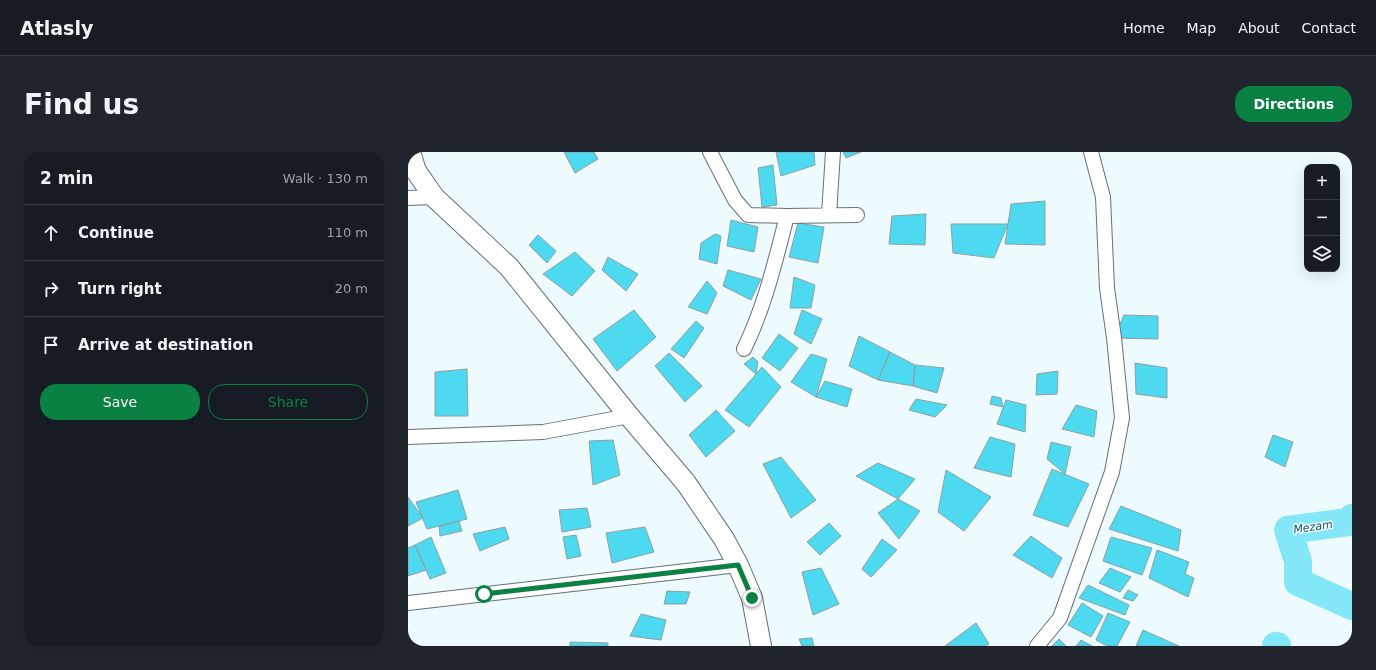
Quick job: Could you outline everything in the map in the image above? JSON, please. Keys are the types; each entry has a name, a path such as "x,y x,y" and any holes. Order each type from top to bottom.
{"street":[{"path":"410,152 416,171 434,197 509,266 629,416 686,483 724,539 738,565 752,598 761,646"},
{"path":"710,152 735,200 748,214 787,216 857,215"},
{"path":"829,215 833,152"},
{"path":"1037,646 1060,618 1112,472 1122,418 1114,338 1107,288 1103,197 1091,152"},
{"path":"408,198 434,197"},
{"path":"744,349 756,324 772,276 787,216"},
{"path":"408,436 543,432 629,416"},
{"path":"408,603 738,565"}],"building":[{"path":"564,152 594,152 598,159 575,173"},
{"path":"776,152 814,152 815,165 781,176"},
{"path":"843,152 861,152 846,158"},
{"path":"773,165 777,205 762,207 758,168"},
{"path":"1045,201 1045,245 1005,244 1011,204"},
{"path":"926,214 925,245 889,244 892,216"},
{"path":"731,220 758,227 754,252 727,246"},
{"path":"798,223 824,227 818,263 789,257"},
{"path":"951,224 1008,224 994,258 953,253"},
{"path":"715,234 721,236 717,264 699,259 701,243"},
{"path":"538,235 556,251 547,263 529,245"},
{"path":"575,252 595,271 572,296 543,274"},
{"path":"608,257 638,274 626,291 602,270"},
{"path":"728,270 761,279 751,300 723,286"},
{"path":"794,277 815,285 811,308 790,308"},
{"path":"707,281 717,293 707,314 688,307"},
{"path":"634,310 656,337 617,371 593,339"},
{"path":"802,310 822,319 811,344 794,334"},
{"path":"1124,315 1158,316 1158,339 1114,338"},
{"path":"696,321 704,328 684,358 671,349"},
{"path":"779,334 798,348 780,371 762,358"},
{"path":"859,336 890,352 878,380 849,366"},
{"path":"890,352 915,365 913,386 878,380"},
{"path":"669,353 702,386 685,402 655,366"},
{"path":"811,354 827,359 816,397 791,382"},
{"path":"753,357 758,362 756,374 744,364"},
{"path":"1135,363 1167,368 1167,398 1136,394"},
{"path":"915,365 944,368 937,393 913,386"},
{"path":"762,367 781,387 749,427 725,410"},
{"path":"467,369 468,416 435,416 435,372"},
{"path":"1058,371 1057,394 1036,395 1037,374"},
{"path":"825,381 852,389 847,407 816,397"},
{"path":"992,396 1001,398 1003,407 990,404"},
{"path":"916,399 947,405 935,417 909,410"},
{"path":"1006,400 1026,405 1025,432 997,424"},
{"path":"1076,405 1097,411 1094,437 1062,429"},
{"path":"716,410 735,431 706,457 689,435"},
{"path":"1273,435 1293,442 1285,467 1265,457"},
{"path":"990,437 1015,444 1011,477 974,468"},
{"path":"613,440 620,475 593,485 589,441"},
{"path":"1051,442 1071,447 1065,474 1047,459"},
{"path":"781,457 816,500 791,518 763,464"},
{"path":"878,463 915,479 898,499 856,476"},
{"path":"1052,469 1089,484 1068,527 1033,515"},
{"path":"946,470 991,497 964,531 938,512"},
{"path":"458,490 467,519 427,529 416,502"},
{"path":"408,497 423,518 408,526"},
{"path":"898,499 920,511 899,539 878,513"},
{"path":"1121,506 1181,530 1178,551 1109,529"},
{"path":"587,508 591,527 562,532 559,510"},
{"path":"459,521 462,531 440,536 439,526"},
{"path":"829,523 841,536 820,555 807,542"},
{"path":"505,527 509,539 480,551 473,534"},
{"path":"645,527 654,552 612,563 606,533"},
{"path":"576,535 581,556 567,559 563,537"},
{"path":"1031,536 1062,558 1052,578 1013,555"},
{"path":"431,537 446,573 430,579 415,545"},
{"path":"1111,537 1152,548 1142,575 1103,561"},
{"path":"882,539 897,550 871,577 862,569"},
{"path":"415,545 426,570 408,576 408,548"},
{"path":"1157,550 1189,562 1185,574 1194,578 1188,597 1149,578"},
{"path":"821,568 839,604 813,615 802,572"},
{"path":"1110,568 1131,577 1120,592 1099,583"},
{"path":"1088,585 1129,605 1125,615 1079,598"},
{"path":"1128,590 1138,595 1133,601 1123,598"},
{"path":"667,591 690,592 686,604 664,604"},
{"path":"1082,603 1103,616 1091,637 1068,625"},
{"path":"1108,613 1130,622 1117,646 1107,646 1096,640"},
{"path":"641,614 666,620 661,640 630,636"},
{"path":"976,623 989,644 986,646 945,646"},
{"path":"1143,630 1179,646 1136,646"},
{"path":"812,638 814,646 802,646 799,639"},
{"path":"1059,639 1066,646 1052,646"},
{"path":"1081,640 1092,646 1076,646"},
{"path":"570,642 608,643 608,646 570,646"}],"waterway":[{"name":"Mezam","path":"1352,518 1348,522 1288,530 1298,561 1298,582 1352,606"}],"route":[{"path":"484,594 738,565 752,598"}]}
